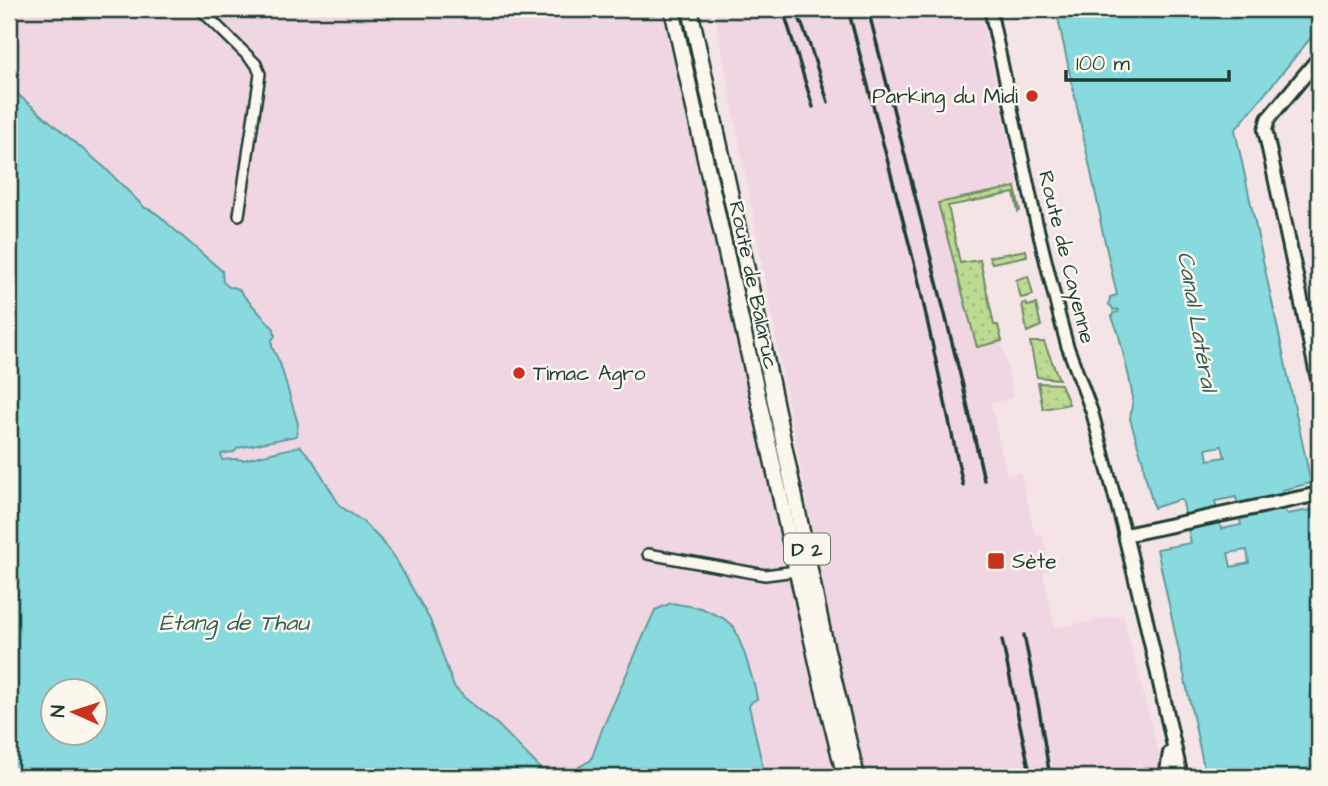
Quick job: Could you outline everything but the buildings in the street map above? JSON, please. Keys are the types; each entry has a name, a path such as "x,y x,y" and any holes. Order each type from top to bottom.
{"main road":[{"name":"Route de Balaruc","path":"671,9 822,685 845,777"},
{"name":"Route de Balaruc","path":"690,9 825,642 857,777"},
{"path":"1319,58 1272,115 1265,130 1313,327 1319,384"},
{"path":"1181,777 1125,535 1319,494"},
{"name":"D 2","path":"796,570 811,568"},
{"path":"1145,616 1142,628 1174,777"},
{"path":"1166,777 1170,753"}],"street":[{"path":"200,9 256,64 260,74 240,215"},
{"name":"Route de Cayenne","path":"990,9 1059,315 1067,345 1096,422 1125,535"},
{"path":"648,554 765,575 796,570"}],"shaded area":[{"name":"Timac Agro","path":"9,9 661,9 845,777 765,777 749,706 757,699 755,688 734,627 723,618 672,603 655,610 591,760 579,767 574,777 549,777 498,725 454,687 430,620 394,556 362,521 340,506 312,459 300,447 243,460 222,460 221,454 234,452 238,448 296,436 280,363 272,347 274,328 240,290 229,287 223,281 222,271 197,248 155,211 145,208 104,167 9,87"},
{"path":"714,9 980,9 1018,186 939,203 977,347 1002,341 1014,398 991,403 1007,475 1021,473 1035,535 1042,534 1050,570 1043,572 1055,628 1123,615 1161,762 1162,777 865,777 832,634"}],"green space":[{"path":"1015,187 1020,211 1018,212 1014,193 948,206 960,263 980,260 994,325 998,325 1002,341 977,347 938,203"},
{"path":"1026,250 1027,256 992,263 989,257"},
{"path":"1028,276 1033,295 1021,298 1016,280"},
{"path":"1026,303 1027,306 1036,304 1041,326 1027,332 1022,304"},
{"path":"1030,342 1044,342 1059,379 1037,377"},
{"path":"1038,383 1061,384 1069,404 1043,409"}],"water":[{"name":"Canal Latéral","path":"1056,9 1319,9 1319,28 1235,130 1311,483 1282,490 1286,514 1317,509 1319,521 1319,777 1206,777 1157,549 1191,543 1182,500 1154,508 1130,419 1133,398 1112,317 1113,313 1119,310 1113,310 1109,305 1110,297 1117,295","holes":["1222,446 1225,457 1208,460 1206,449","1236,497 1241,525 1221,529 1215,501","1247,550 1249,563 1231,567 1228,553"]},
{"name":"Étang de Thau","path":"9,87 104,167 145,208 158,215 222,271 223,282 229,287 239,289 274,329 272,347 280,363 298,424 296,436 238,448 234,452 221,454 222,460 243,460 300,446 312,459 340,506 362,521 394,556 430,620 454,687 498,725 549,777 9,777"},
{"path":"671,603 701,608 723,618 734,627 755,688 757,699 749,706 765,777 574,777 579,767 591,760 655,610"}],"pier":[{"path":"1283,494 1286,511 1237,520 1234,504"}],"railway":[{"path":"783,9 813,107"},
{"path":"796,9 828,102"},
{"path":"848,9 917,274 963,485"},
{"path":"868,9 984,480"},
{"path":"1024,635 1050,777"},
{"path":"1002,640 1031,777"}],"place":[{"name":"Parking du Midi","path":"1032,96"},
{"name":"Timac Agro","path":"519,373"},
{"name":"Sète","path":"996,561"}]}
